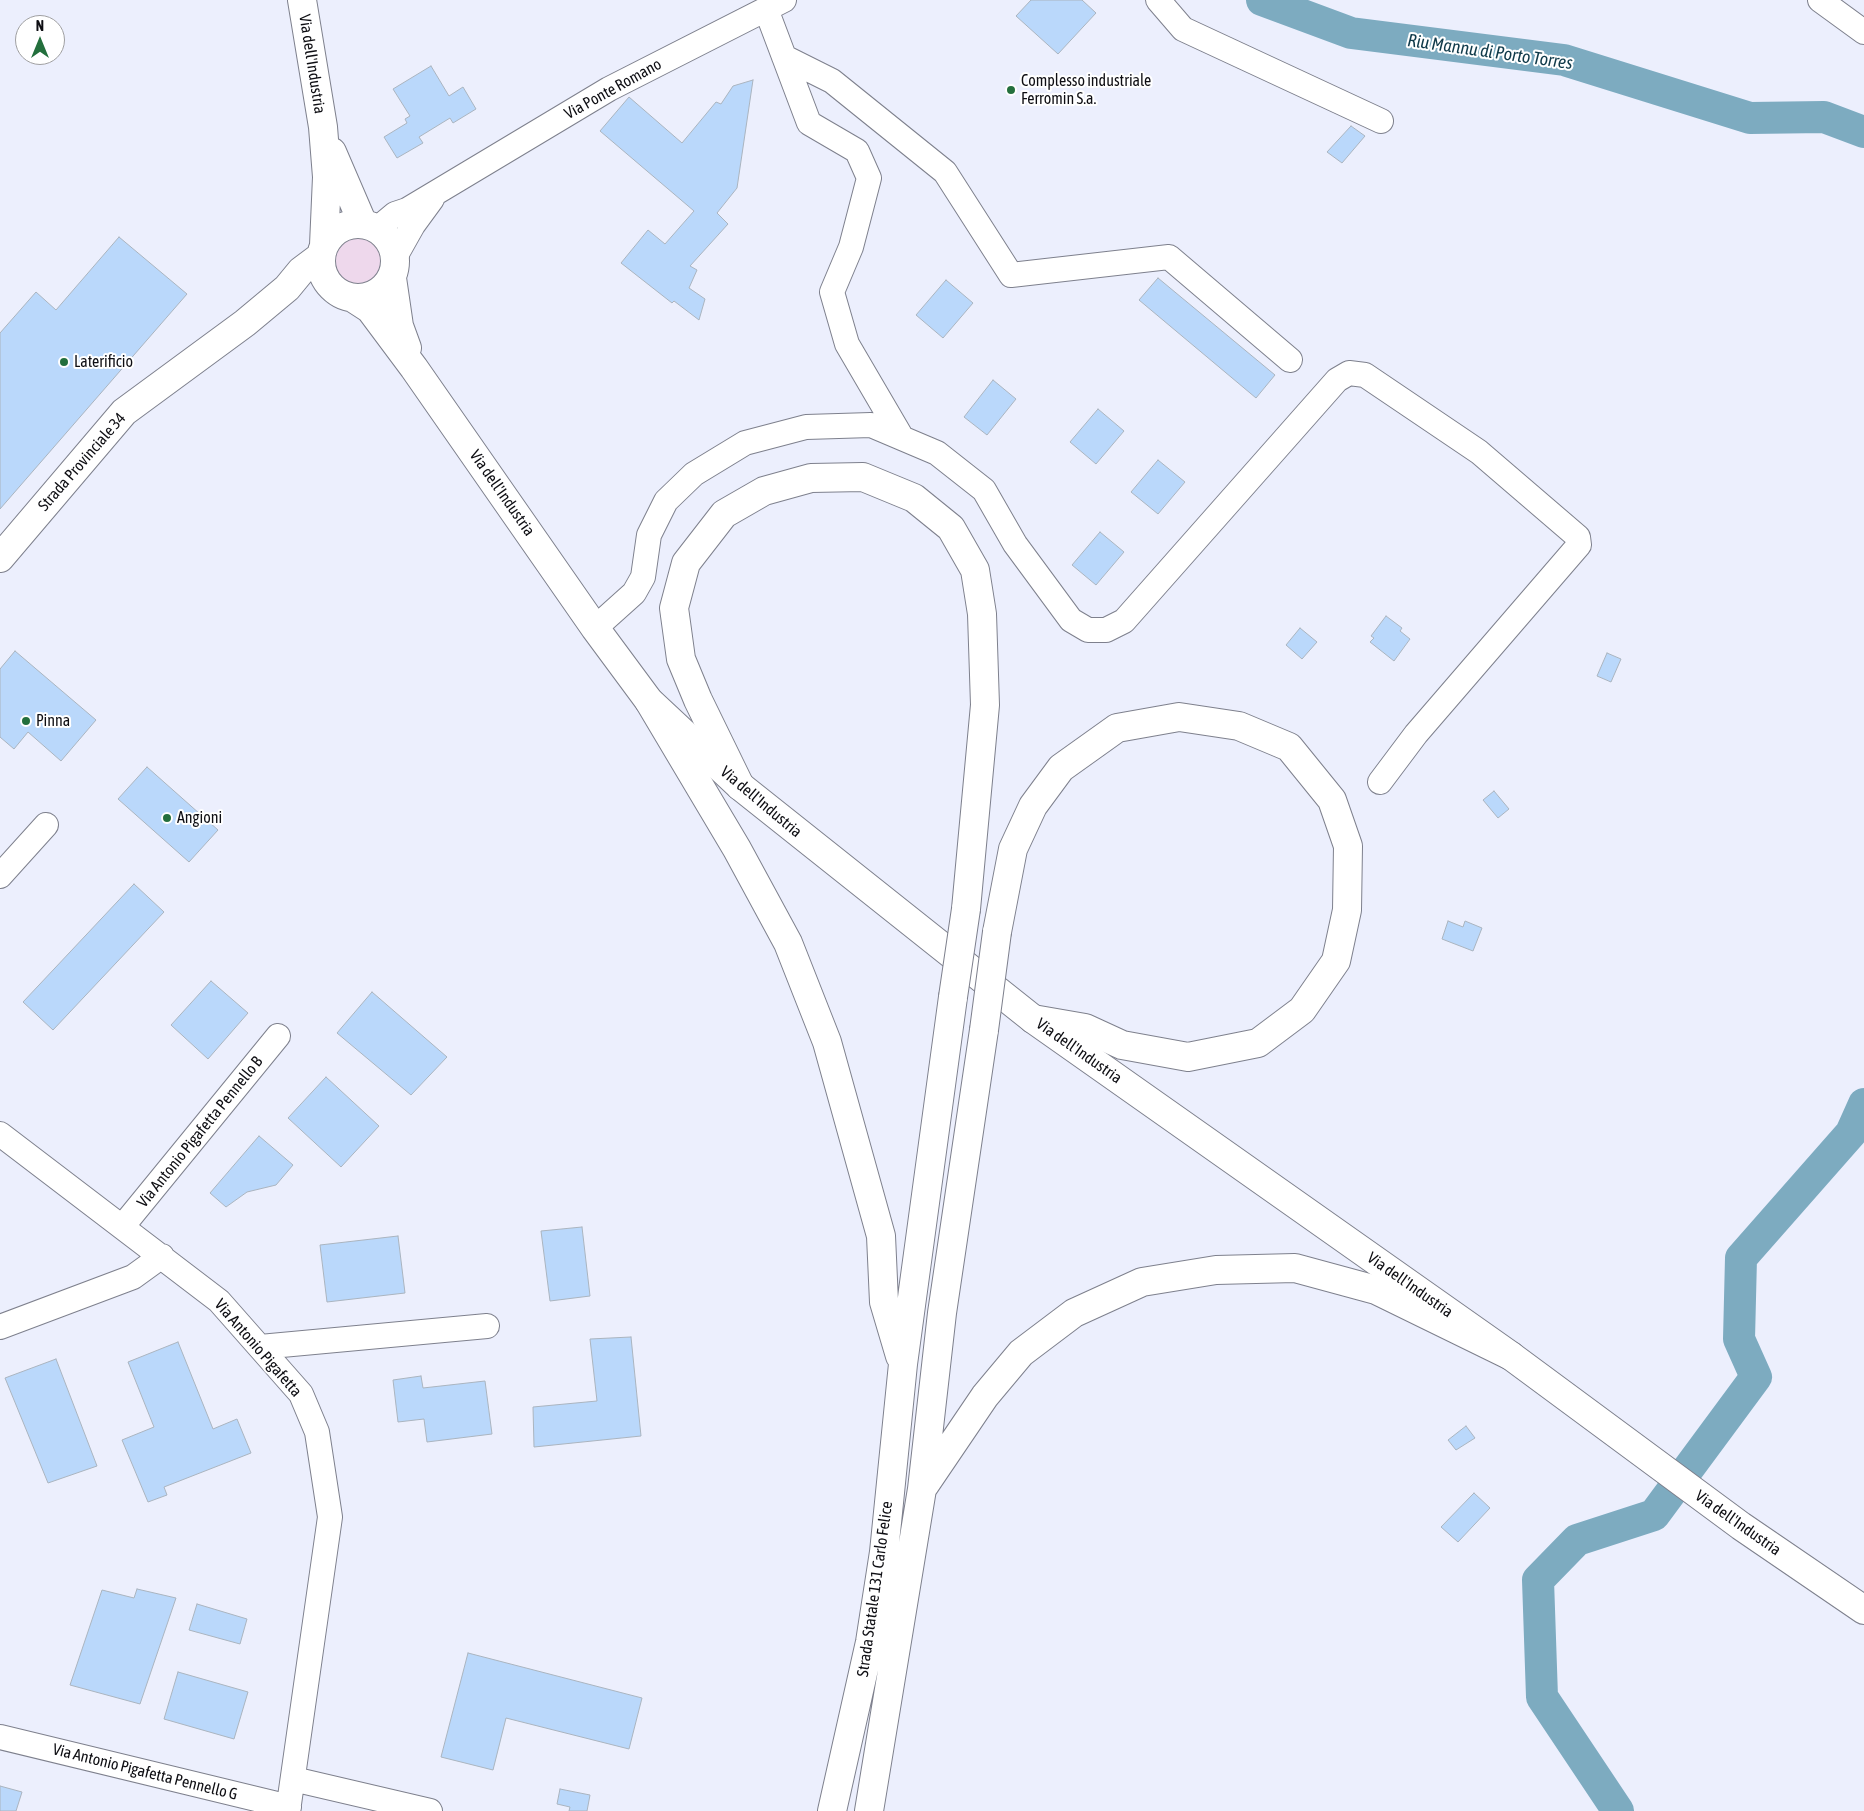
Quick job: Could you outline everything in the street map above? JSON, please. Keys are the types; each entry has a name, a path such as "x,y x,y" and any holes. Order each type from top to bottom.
{"main road":[{"name":"Via dell'Industria","path":"302,0 323,127 327,177 323,250"},
{"name":"Via dell'Industria","path":"323,127 338,171 370,227"},
{"path":"354,224 370,227 389,241 393,268 379,292 371,296 347,296 312,292 296,296 245,322 287,288 301,271 323,250 336,231 354,224"},
{"path":"323,250 323,274 334,289 347,296"},
{"name":"Via dell'Industria","path":"393,268 399,326 414,368"},
{"name":"Via dell'Industria","path":"347,296 370,309 414,368 595,628 649,701 740,786 1033,1019 1511,1356 1546,1384 1741,1526 1864,1610"},
{"name":"Strada Provinciale 34","path":"0,558 124,412 245,322"},
{"name":"Strada Statale 131 Carlo Felice","path":"740,786 698,700 681,659 674,608 686,563 724,514 764,490 811,478 863,477 914,498 951,528 975,570 982,614 985,705 966,909 903,1364 884,1552 870,1642 832,1811"},
{"path":"649,701 737,849 788,943 827,1042 881,1236 884,1302 903,1364"},
{"name":"Strada Statale 131 Carlo Felice","path":"869,1811 922,1489 942,1313 997,932 1013,849 1033,806 1061,768 1118,728 1179,717 1238,726 1289,747 1332,800 1348,846 1347,910 1336,961 1302,1010 1258,1043 1188,1057 1122,1045 1085,1028 1033,1019"},
{"path":"922,1489 985,1396 1021,1353 1074,1312 1142,1282 1216,1270 1295,1268 1376,1290 1511,1356"}],"street":[{"path":"1158,0 1183,28 1381,121"},
{"path":"1820,0 1864,32"},
{"path":"775,5 784,58 809,123 858,151 869,178 851,247 832,292 847,344 902,438"},
{"name":"Via Ponte Romano","path":"370,227 394,214 407,210 609,89 775,5"},
{"path":"784,58 832,81 945,172 1011,275 1169,258 1290,360"},
{"name":"Via Ponte Romano","path":"393,268 427,203 446,186"},
{"path":"595,628 634,593 644,577 649,535 666,501 694,474 746,443 806,427 871,426 937,453 984,490 1015,544 1072,620 1079,626 1097,631 1115,627 1124,621 1337,380 1349,373 1365,375 1479,452 1578,537 1579,546 1416,734 1380,782"},
{"path":"0,876 46,826"},
{"name":"Via Antonio Pigafetta Pennello B","path":"122,1228 278,1036"},
{"name":"Via Antonio Pigafetta","path":"0,1134 219,1301 301,1394 317,1432 330,1517 289,1809"},
{"path":"0,1327 133,1277 162,1256"},
{"path":"260,1348 487,1326"},
{"name":"Via Antonio Pigafetta Pennello G","path":"0,1736 289,1809"},
{"path":"293,1779 430,1811"}],"shaded area":[{"path":"352,230 380,239 388,256 388,265 380,280 363,289 354,289 336,281 328,264 336,239"}],"building":[{"path":"1031,0 1082,0 1096,13 1058,54 1016,16"},
{"path":"431,66 449,96 463,87 476,109 453,123 450,118 419,137 423,143 397,158 384,137 407,123 405,119 410,116 393,89"},
{"path":"753,80 737,188 717,213 728,224 690,266 697,270 689,288 705,299 699,320 674,301 672,303 621,263 648,230 665,244 694,211 600,131 629,97 682,143 716,102 721,104 733,86"},
{"path":"1351,126 1365,136 1342,163 1327,152"},
{"name":"Laterificio","path":"119,237 187,294 0,509 0,333 36,292 56,310"},
{"path":"1158,278 1275,375 1256,398 1139,300"},
{"path":"946,280 973,303 943,338 916,315"},
{"path":"993,380 1016,399 987,435 964,417"},
{"path":"1098,409 1124,431 1096,464 1070,442"},
{"path":"1158,460 1185,482 1158,514 1131,492"},
{"path":"1100,532 1124,552 1096,585 1072,565"},
{"path":"1386,616 1402,628 1400,631 1410,639 1394,661 1370,642 1374,638 1371,636"},
{"path":"1300,628 1317,642 1302,659 1286,645"},
{"path":"15,651 96,720 61,761 28,732 14,749 0,737 0,669"},
{"path":"1607,653 1621,659 1611,682 1597,676"},
{"path":"147,767 218,830 189,862 118,799"},
{"path":"1494,791 1509,809 1498,818 1483,800"},
{"path":"134,884 164,912 53,1030 23,1002"},
{"path":"1448,921 1463,927 1465,921 1482,928 1473,951 1442,939"},
{"path":"211,981 248,1013 208,1059 171,1025"},
{"path":"372,992 447,1057 411,1095 337,1033"},
{"path":"326,1077 379,1126 341,1167 288,1118"},
{"path":"259,1136 293,1165 276,1185 247,1192 226,1207 210,1193"},
{"path":"582,1227 590,1296 550,1301 541,1231"},
{"path":"398,1236 405,1293 327,1302 320,1245"},
{"path":"631,1337 641,1436 534,1447 533,1407 597,1401 590,1339"},
{"path":"178,1342 213,1429 237,1419 251,1453 164,1487 167,1495 148,1502 122,1440 154,1427 128,1362"},
{"path":"56,1359 97,1466 48,1483 5,1378"},
{"path":"421,1376 423,1388 485,1381 492,1434 427,1442 424,1419 398,1422 393,1380"},
{"path":"1466,1426 1475,1438 1456,1450 1448,1440"},
{"path":"1474,1493 1490,1508 1458,1542 1441,1527"},
{"path":"137,1589 176,1598 140,1704 70,1685 102,1590 134,1598"},
{"path":"197,1604 247,1619 240,1644 189,1630"},
{"path":"468,1653 642,1698 629,1749 506,1718 493,1770 441,1757"},
{"path":"178,1672 248,1692 234,1739 164,1719"},
{"path":"0,1786 22,1792 16,1811 0,1811"},
{"path":"560,1789 590,1795 587,1811 569,1811 570,1807 557,1804"}],"waterway":[{"name":"Riu Mannu di Porto Torres","path":"1262,0 1351,33 1564,60 1750,118 1824,117 1864,132"},
{"name":"Riu Mannu di Porto Torres","path":"1618,1811 1542,1697 1538,1580 1577,1540 1654,1515 1756,1377 1739,1339 1741,1258 1851,1133 1864,1104"}],"place":[{"name":"Complesso industriale Ferromin S.a.","path":"1011,90"},
{"name":"Laterificio","path":"64,362"},
{"name":"Pinna","path":"26,721"},
{"name":"Angioni","path":"167,818"}]}
